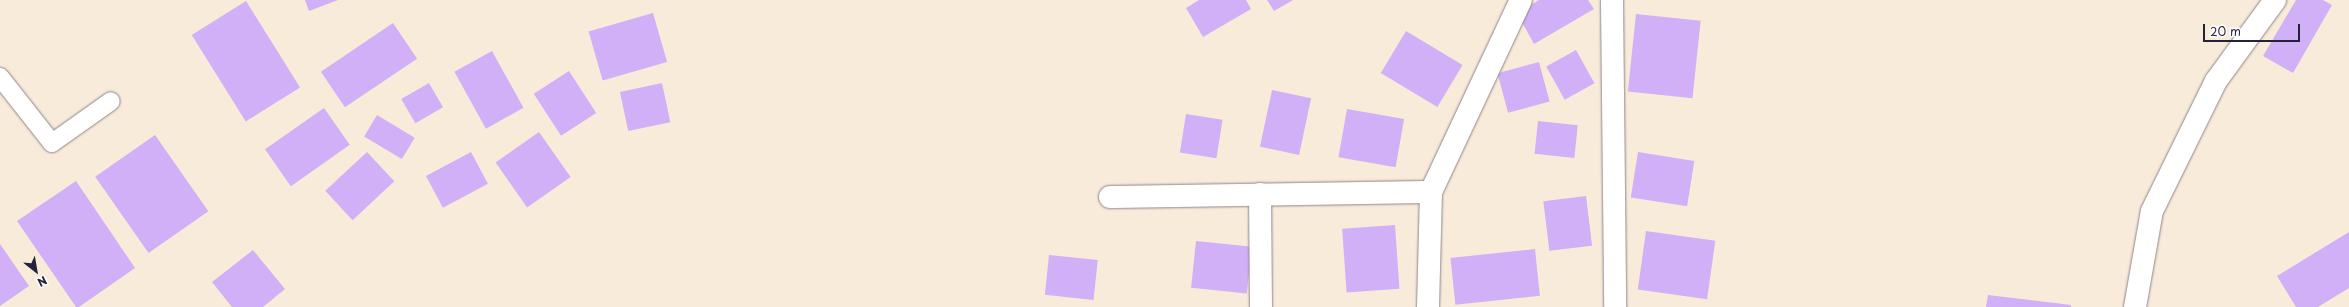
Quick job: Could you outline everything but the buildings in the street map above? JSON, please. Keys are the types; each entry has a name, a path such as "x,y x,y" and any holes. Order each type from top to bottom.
{"street":[{"path":"1428,307 1431,192 1521,0"},
{"path":"1612,0 1615,307"},
{"path":"2135,307 2152,211 2216,81 2275,0"},
{"path":"1110,197 1431,192"},
{"path":"1260,194 1261,307"}],"lane":[{"path":"0,77 52,143 111,101"}]}
